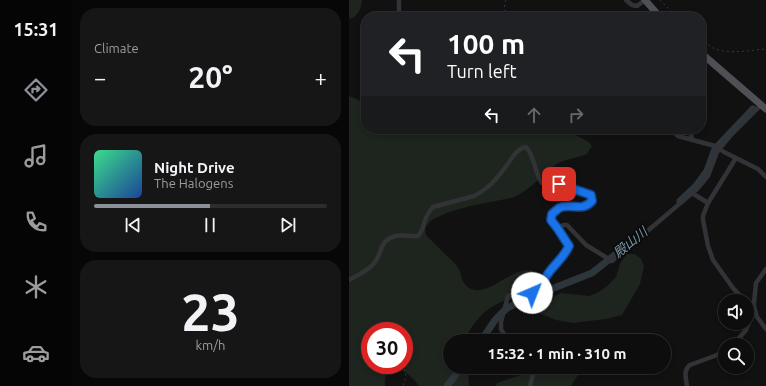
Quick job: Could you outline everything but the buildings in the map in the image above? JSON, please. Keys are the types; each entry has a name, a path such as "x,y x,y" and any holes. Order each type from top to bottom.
{"main road":[{"path":"645,0 654,12"},
{"path":"706,57 764,107"}],"street":[{"path":"399,0 399,12"},
{"path":"626,0 632,5 637,6 645,0"},
{"path":"558,229 563,225 571,227 586,245 610,260 692,194 708,176 714,159 730,136 764,107"},
{"path":"676,134 691,140 715,146 758,169 766,177"},
{"path":"690,134 691,140"},
{"path":"349,280 362,273 375,263 381,247 392,237 398,235 412,237 418,236 422,231 424,219 433,207 480,194 489,187 505,169 516,152 523,147 526,147 531,152 539,179 542,183 559,184 591,195 593,199 588,205 581,208 568,206 560,208 552,214 551,220 569,246 566,254 549,272 543,285 538,289 527,294 514,294 508,296 501,322 501,329 504,334"},
{"path":"736,158 708,203 703,220 706,238 713,260 739,294"},
{"path":"692,194 708,203"},
{"path":"766,269 756,283 754,306 757,317 766,329"},
{"path":"739,338 746,330"},
{"path":"687,386 685,373 687,367 718,354"},
{"path":"530,386 533,374"}],"path":[{"path":"505,0 504,8 505,12"},
{"path":"660,0 672,12"},
{"path":"706,43 712,48 721,50 766,50"},
{"path":"403,386 406,374"}],"shaded area":[{"path":"349,0 362,0 359,12 349,19"},
{"path":"349,96 361,101 361,134 574,134 589,142 592,146 587,154 562,161 555,165 520,194 514,197 460,209 445,214 433,220 426,227 427,236 457,266 463,282 471,289 479,290 487,288 513,274 522,271 531,270 539,273 540,276 541,282 536,293 529,297 515,298 499,303 478,319 468,334 443,334 443,374 468,374 469,386 419,386 415,380 408,374 413,374 413,322 361,322 361,374 386,374 385,386 349,386"},
{"path":"626,254 635,254 641,259 644,266 640,284 622,315 606,319 573,323 556,320 536,312 535,309 540,301 561,293 589,296 599,292 616,277 620,264"},
{"path":"522,374 579,374 571,386 496,386 497,383"}],"waterway":[{"name":"殿山川","path":"680,201 696,186 707,171 715,149 753,109"},
{"name":"殿山川","path":"486,334 495,320 507,308 592,273 640,235"},
{"name":"殿山川","path":"447,386 456,374"}],"route":[{"path":"532,293 543,285 549,272 566,254 569,246 551,220 552,214 560,208 568,206 581,208 588,205 593,199 591,195 559,184"}]}
